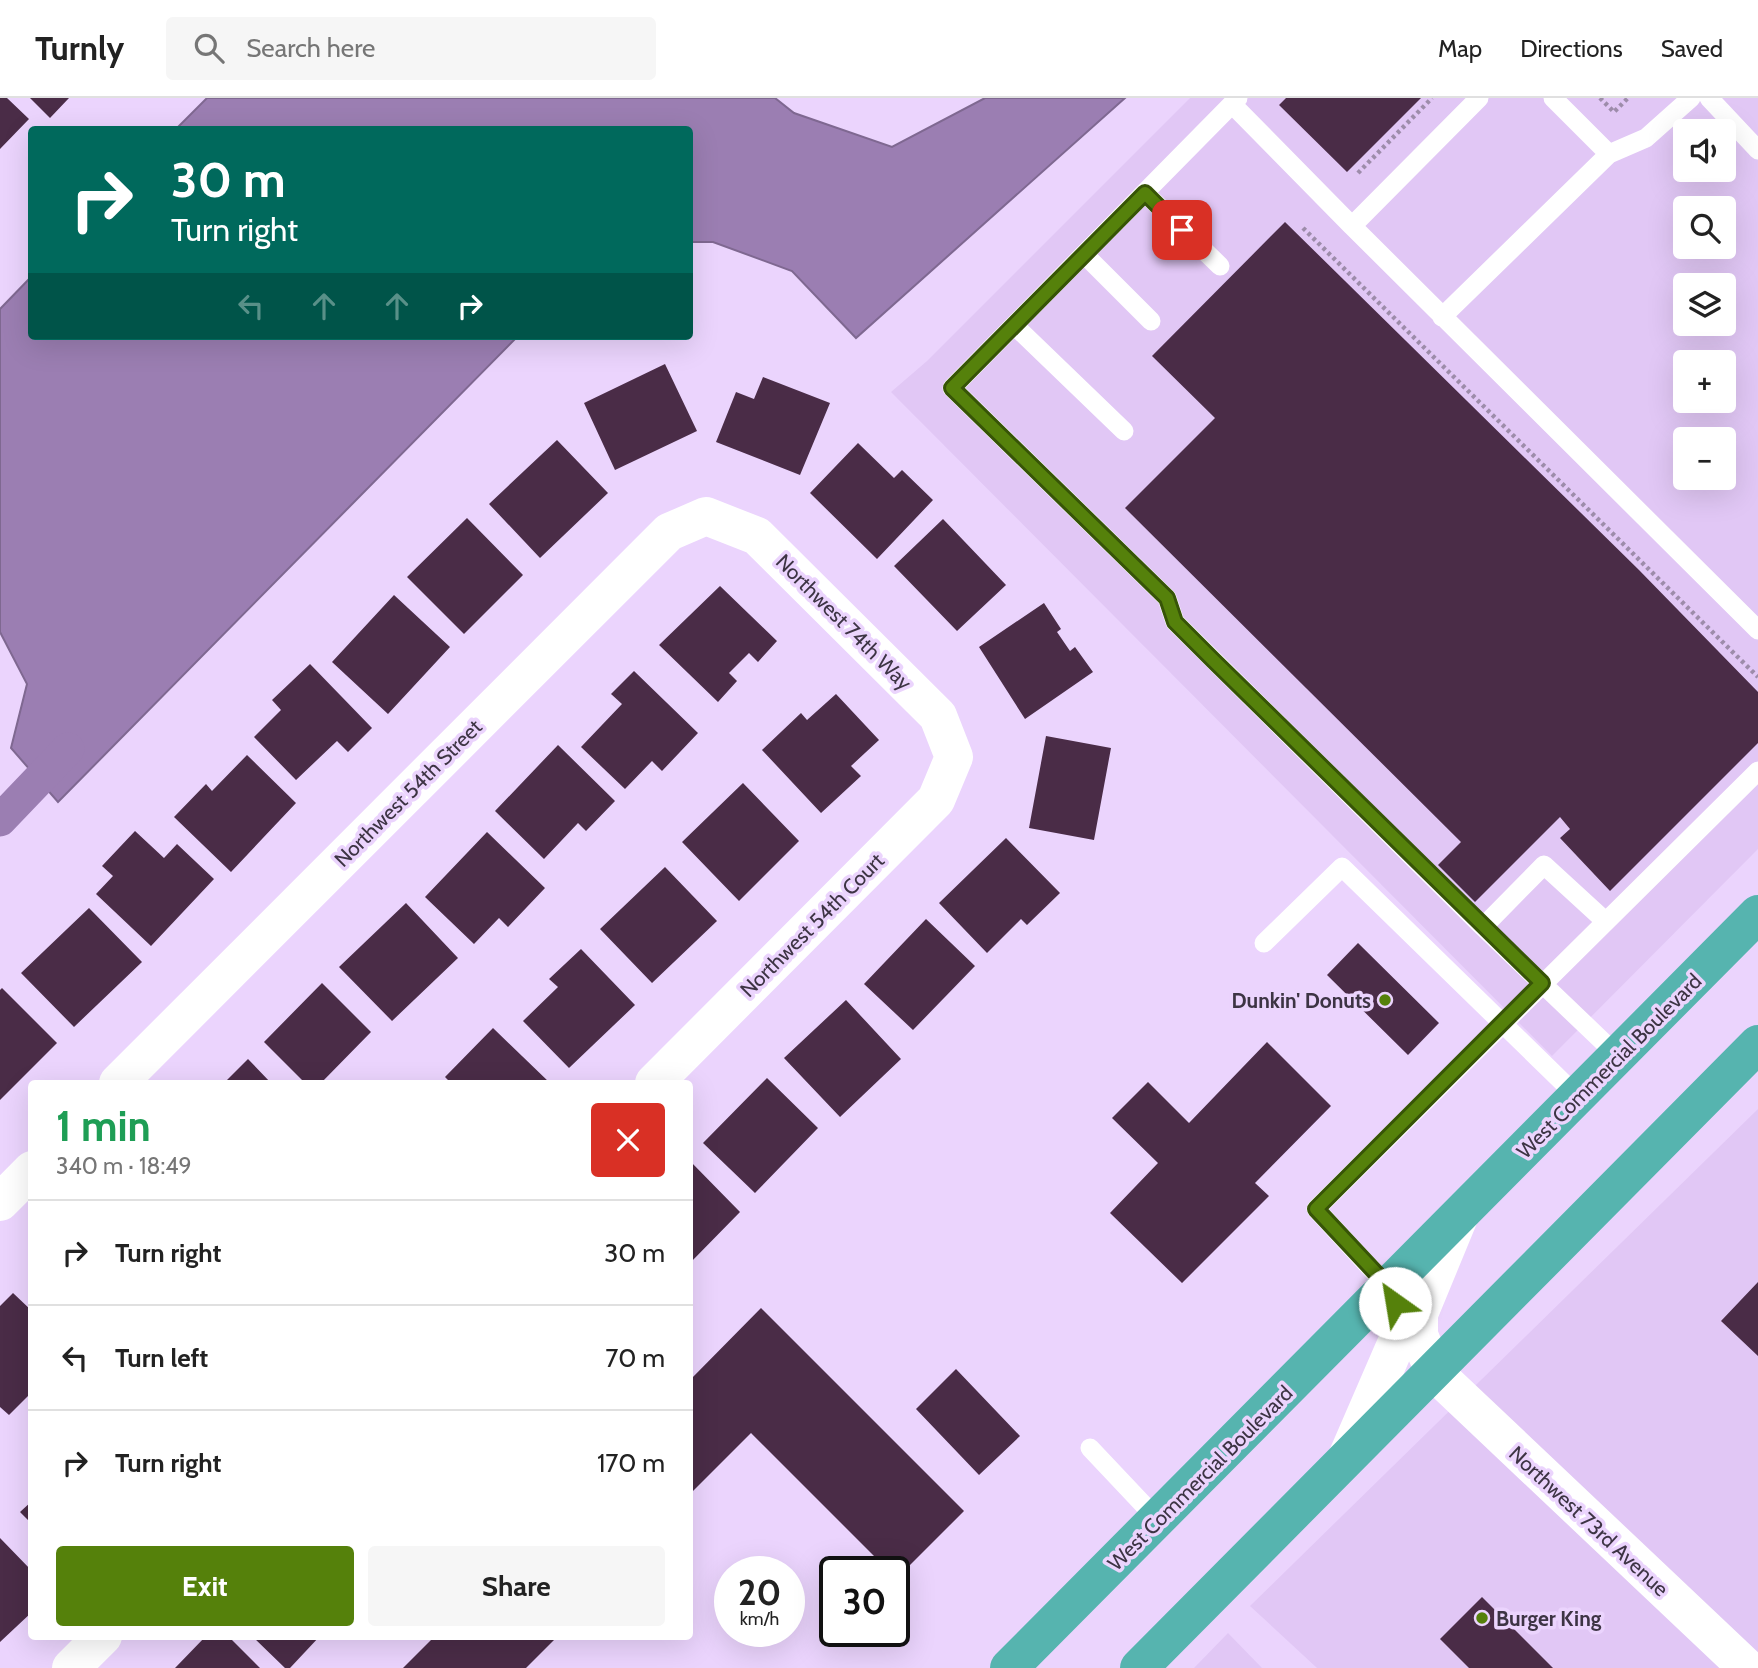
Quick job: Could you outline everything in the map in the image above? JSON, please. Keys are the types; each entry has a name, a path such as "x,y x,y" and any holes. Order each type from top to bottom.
{"highway":[{"name":"West Commercial Boulevard","path":"1009,1668 1460,1217 1758,914"},
{"path":"1139,1668 1758,1044"}],"street":[{"name":"Northwest 74th Way","path":"706,516 757,536 938,716 954,757"},
{"name":"Northwest 54th Street","path":"121,1080 669,532 706,516"},
{"name":"Northwest 54th Court","path":"657,1080 936,800 954,757"},
{"path":"0,1202 28,1174"},
{"name":"West Commercial Boulevard","path":"1434,1372 1419,1335 1419,1314 1460,1217"},
{"path":"1346,1459 1399,1337 1400,1318 1389,1287"},
{"name":"Northwest 73rd Avenue","path":"1434,1372 1747,1668"},
{"path":"71,1668 99,1640"}],"lane":[{"path":"1352,226 1479,98"},
{"path":"1553,98 1609,154"},
{"path":"1442,317 1609,154 1646,138 1691,98"},
{"path":"1709,98 1758,150"},
{"path":"1618,1056 1483,927 1175,622 1167,598 952,388 1235,101 1352,226 1758,630"},
{"path":"1145,193 1220,267"},
{"path":"1084,254 1151,321"},
{"path":"1014,325 1124,431"},
{"path":"1389,1287 1316,1209 1604,920 1758,771"},
{"path":"1483,927 1544,865 1604,920"},
{"path":"1264,943 1342,867 1578,1097"},
{"path":"1090,1448 1158,1520"}],"path":[{"path":"1358,173 1432,98"},
{"path":"1600,98 1614,112 1629,98"},
{"path":"1303,228 1758,677"}],"shaded area":[{"path":"207,98 775,98 794,113 892,147 985,98 1125,98 856,338 792,271 713,242 693,242 693,126 179,126"},
{"path":"1190,98 1758,98 1758,849 1552,1056 891,392 927,361"},
{"path":"28,280 28,340 514,340 58,802 11,748 27,684 0,632 0,309"},
{"path":"1758,1109 1758,1668 1317,1668 1250,1606"},
{"path":"1228,1633 1262,1668 1194,1668"}],"building":[{"path":"0,98 7,98 29,119 0,149"},
{"path":"30,98 69,98 50,118"},
{"path":"1286,98 1421,98 1347,172 1279,105"},
{"path":"1285,222 1639,570 1758,692 1758,743 1610,891 1560,838 1570,829 1560,817 1475,902 1438,865 1461,842 1125,508 1215,418 1152,356"},
{"path":"665,364 697,431 615,470 584,403"},
{"path":"763,377 830,403 800,475 716,442 736,392 754,399"},
{"path":"557,440 608,493 540,558 489,504"},
{"path":"858,443 894,478 902,470 933,500 877,559 810,493"},
{"path":"467,518 523,575 464,634 407,577"},
{"path":"943,519 1006,585 957,631 894,566"},
{"path":"720,586 777,641 758,662 749,653 729,673 737,681 718,702 659,645"},
{"path":"394,595 450,647 388,714 332,662"},
{"path":"1044,603 1061,629 1057,632 1070,651 1075,647 1093,672 1025,719 979,647"},
{"path":"310,664 372,728 348,752 337,741 296,780 254,737 281,710 272,700"},
{"path":"634,671 698,733 662,771 652,761 625,789 581,747 622,704 611,694"},
{"path":"836,694 879,740 851,766 861,776 821,813 762,750 801,713 807,720"},
{"path":"1046,736 1111,748 1094,840 1029,828"},
{"path":"558,745 615,801 586,831 578,823 544,859 495,811"},
{"path":"247,755 296,803 231,872 174,817 206,784 212,791"},
{"path":"743,783 799,841 739,901 682,842"},
{"path":"135,831 164,858 177,844 214,879 151,946 96,894 113,876 102,866"},
{"path":"487,832 545,888 508,927 499,918 474,944 425,897"},
{"path":"1006,838 1060,893 1027,925 1021,919 987,953 939,903"},
{"path":"665,867 717,921 652,983 600,929"},
{"path":"406,903 458,958 392,1021 339,967"},
{"path":"89,908 142,962 74,1027 21,973"},
{"path":"926,919 975,966 913,1030 864,984"},
{"path":"1358,943 1439,1023 1408,1055 1327,975"},
{"path":"581,949 635,1005 569,1068 523,1021 558,987 549,979"},
{"path":"322,983 371,1032 324,1080 302,1080 264,1042"},
{"path":"2,988 57,1043 0,1100 0,990"},
{"path":"846,1000 901,1059 840,1117 784,1058"},
{"path":"493,1028 547,1080 448,1080 445,1077"},
{"path":"1267,1042 1331,1106 1255,1183 1269,1196 1182,1283 1110,1213 1158,1163 1112,1118 1148,1082 1189,1123"},
{"path":"248,1059 268,1080 227,1080"},
{"path":"767,1078 818,1128 755,1193 703,1143"},
{"path":"693,1164 740,1212 693,1260"},
{"path":"1758,1282 1758,1356 1721,1321"},
{"path":"13,1293 28,1307 28,1396 9,1415 0,1407 0,1306"},
{"path":"761,1308 964,1511 910,1565 910,1556 874,1556 751,1433 693,1491 693,1377"},
{"path":"956,1369 1020,1436 979,1475 916,1409"},
{"path":"28,1505 28,1520 20,1512"},
{"path":"0,1538 28,1567 28,1616 0,1642"},
{"name":"Burger King","path":"1482,1597 1553,1668 1469,1668 1440,1639"},
{"path":"202,1640 232,1640 260,1668 175,1668"},
{"path":"256,1640 316,1640 290,1668 285,1668"},
{"path":"431,1640 554,1640 526,1668 403,1668"}],"waterway":[{"path":"0,820 68,749"}],"place":[{"name":"Dunkin' Donuts","path":"1385,1000"},
{"name":"Burger King","path":"1482,1618"}],"route":[{"path":"1182,230 1145,193 952,388 1167,598 1175,622 1542,983 1316,1209 1389,1287 1395,1303"}]}
